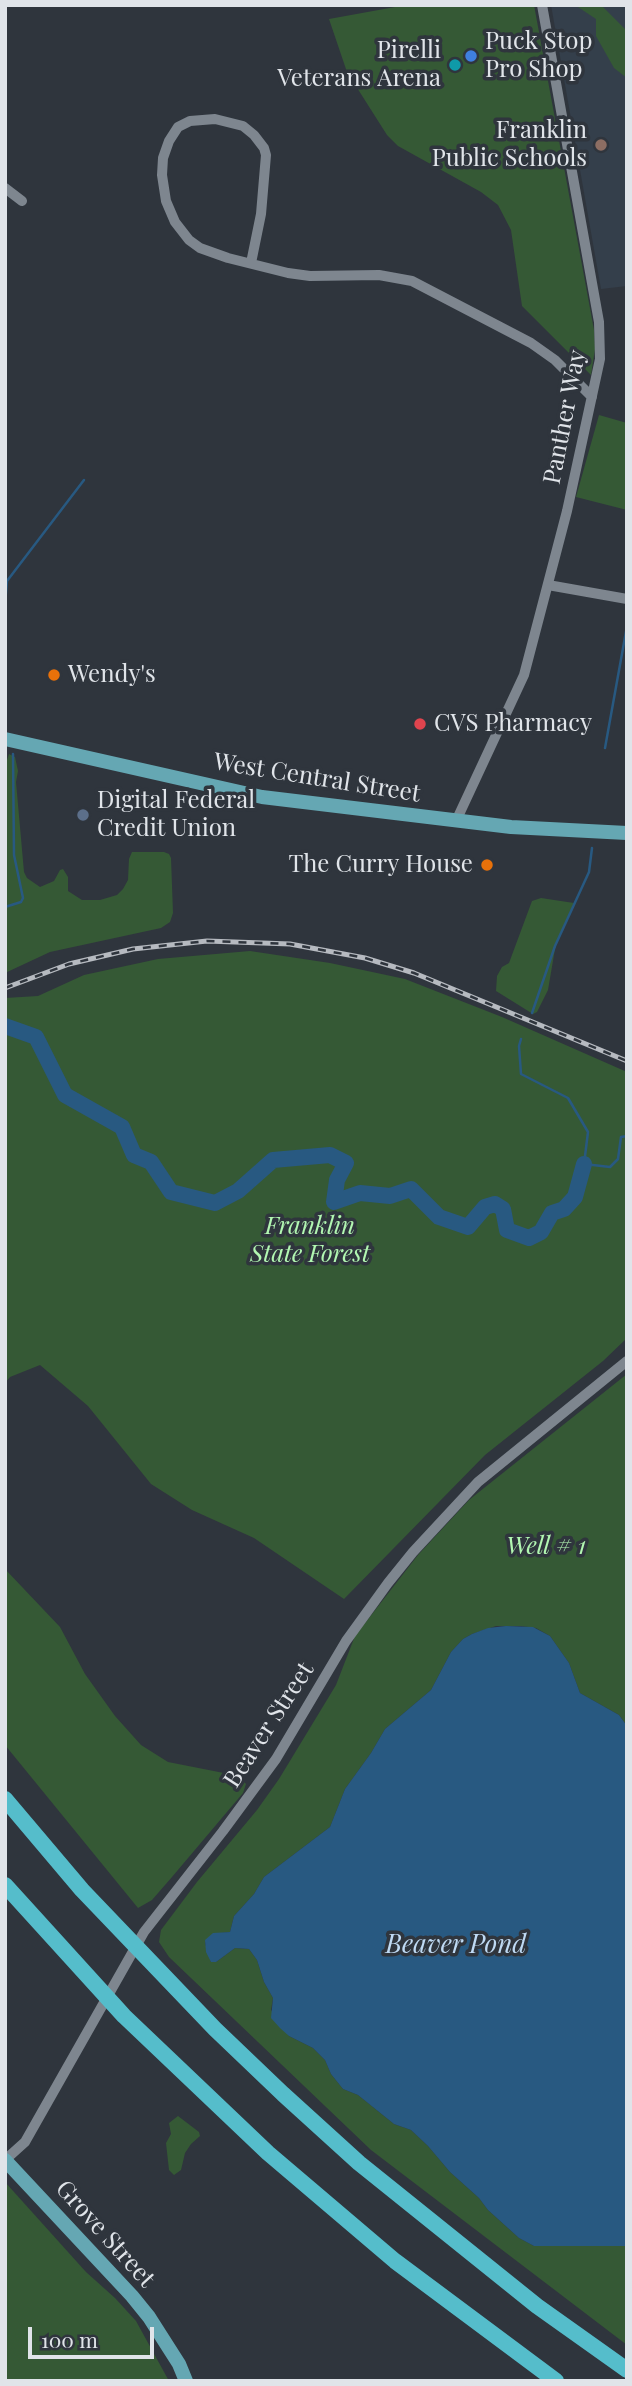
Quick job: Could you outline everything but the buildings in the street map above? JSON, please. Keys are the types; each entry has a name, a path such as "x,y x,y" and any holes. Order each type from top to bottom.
{"highway":[{"path":"5,1799 82,1890 283,2094 359,2163 537,2306 627,2370"},
{"path":"5,1885 124,2016 268,2153 395,2261 556,2381"}],"main road":[{"name":"West Central Street","path":"5,739 262,797 518,828 627,833"},
{"name":"Grove Street","path":"5,2160 132,2296 171,2352 186,2381"}],"street":[{"name":"Panther Way","path":"456,821 520,686 548,585 601,353 599,322 542,5"},
{"path":"251,263 261,214 266,155 264,148 243,126 215,119 190,121 178,127 169,141 163,158 162,175 166,201 181,231 200,248 228,258 310,276 379,275 412,281 531,343 555,360 592,397"},
{"path":"5,188 22,201"},
{"path":"548,585 627,598"},
{"name":"Beaver Street","path":"5,2160 25,2142 144,1932 276,1759 346,1641 388,1583 478,1482 627,1361"}],"shaded area":[{"name":"Franklin Public Schools","path":"551,5 627,5 627,286 601,289"}],"green space":[{"path":"406,5 534,5 594,330 595,349 591,375 522,306 511,230 498,205 481,192 398,146 387,135 347,72 329,19"},
{"path":"575,5 601,5 626,30 627,78 614,68 596,36 596,19"},
{"path":"599,415 627,423 627,510 576,497"},
{"path":"9,754 15,757 18,771 16,782 24,872 27,878 40,887 54,881 63,869 68,877 68,891 82,900 100,900 117,895 123,889 128,880 132,852 164,852 171,858 173,913 170,922 161,928 50,952 5,973 5,766"},
{"path":"541,898 574,903 556,943 548,990 537,1012 533,1014 496,991 497,976 502,967 509,963 532,901"},
{"name":"Franklin State Forest","path":"250,951 330,963 405,979 502,1017 627,1072 627,1338 603,1361 485,1455 344,1599 254,1538 192,1510 151,1484 88,1406 40,1365 10,1377 5,1383 5,998 38,996 84,975 158,959"},
{"name":"Well # 1","path":"627,1374 627,1726 619,1715 580,1693 569,1663 550,1636 536,1628 521,1626 496,1626 472,1634 451,1652 431,1690 385,1729 345,1789 330,1827 264,1877 254,1894 234,1916 230,1932 213,1934 205,1943 211,1962 216,1962 235,1948 249,1949 257,1960 273,1998 271,2010 289,2036 313,2048 325,2060 331,2074 343,2089 358,2095 394,2124 411,2130 488,2210 519,2238 534,2246 627,2246 627,2345 371,2150 169,1957 159,1942 161,1930 279,1779 336,1685 355,1636 418,1555 469,1500"},
{"path":"5,1569 60,1627 85,1674 115,1716 141,1745 168,1762 239,1776 246,1784 243,1793 152,1900 138,1908 5,1745"},
{"path":"178,2116 199,2132 200,2136 185,2153 181,2170 174,2175 169,2170 166,2143 171,2134 169,2123"},
{"path":"5,2182 86,2272 136,2321 169,2381 5,2381"}],"water":[{"name":"Beaver Pond","path":"533,1627 550,1636 569,1663 580,1693 619,1715 627,1726 627,2246 534,2246 519,2238 450,2172 411,2130 394,2124 358,2095 343,2089 331,2074 325,2060 313,2048 289,2036 280,2028 271,2018 273,1998 257,1960 249,1949 235,1948 216,1962 211,1962 206,1952 205,1940 213,1933 230,1932 234,1916 254,1894 264,1877 330,1827 345,1789 385,1729 431,1690 451,1652 472,1634 488,1628"}],"waterway":[{"path":"5,604 7,581 84,480"},
{"path":"605,748 627,626"},
{"path":"5,907 21,902 23,898 14,855 13,754"},
{"path":"532,1013 555,946 589,872 592,848"},
{"path":"5,1026 36,1037 65,1095 122,1127 134,1155 151,1162 171,1192 215,1203 238,1191 273,1160 330,1155 346,1163 337,1180 334,1202 360,1193 390,1196 411,1189 439,1217 468,1227 485,1207 495,1204 503,1209 507,1230 529,1238 541,1232 552,1213 564,1209 575,1197 584,1164"},
{"path":"521,1039 521,1074 568,1098 588,1132 584,1164 610,1167 618,1159 621,1137 627,1136"}],"railway":[{"path":"5,988 69,964 133,949 207,941 290,944 365,958 414,973 627,1061"}],"place":[{"name":"Puck Stop Pro Shop","path":"471,56"},
{"name":"Pirelli Veterans Arena","path":"455,65"},
{"name":"Franklin Public Schools","path":"601,145"},
{"name":"Wendy's","path":"54,675"},
{"name":"CVS Pharmacy","path":"420,724"},
{"name":"Digital Federal Credit Union","path":"83,815"},
{"name":"The Curry House","path":"487,865"}]}
